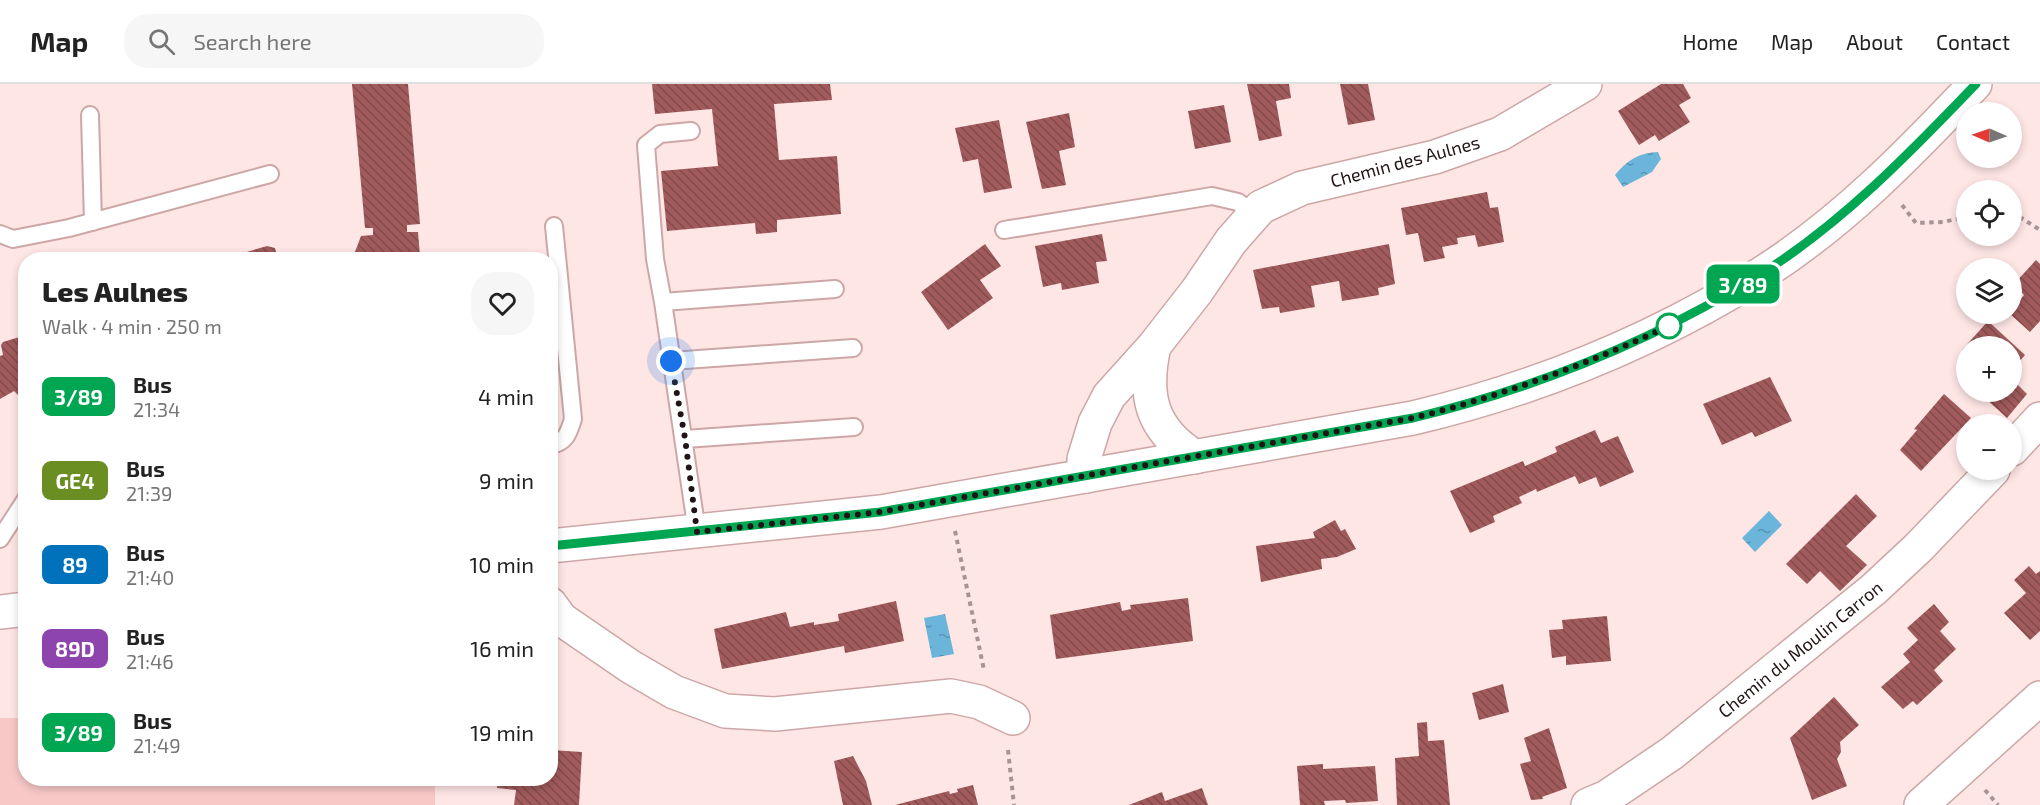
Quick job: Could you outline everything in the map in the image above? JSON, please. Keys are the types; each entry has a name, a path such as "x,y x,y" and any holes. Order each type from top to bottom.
{"street":[{"name":"Chemin des Aulnes","path":"1086,476 1084,459 1095,423 1109,396 1154,346 1197,291 1231,241 1261,207 1302,188 1435,157 1500,134 1585,84"},
{"path":"558,545 613,537 697,532 880,512 1413,418 1469,405 1526,387 1652,336 1762,273 1818,232 1887,175 1976,84"},
{"name":"Chemin des Aulnes","path":"1154,346 1148,374 1155,417 1173,443 1195,458"},
{"path":"2022,438 2040,419"},
{"name":"Chemin du Moulin Carron","path":"1588,805 1608,797 1672,753 1874,589 1918,548 1983,480"},
{"path":"0,612 18,610"},
{"path":"558,615 631,667 675,692 725,711 776,714 951,696 980,702 1013,718"},
{"path":"1921,805 2040,698"}],"lane":[{"path":"90,115 93,222"},
{"path":"692,131 660,134 646,145 655,259 685,438 697,532"},
{"path":"0,234 13,239 93,222 270,174"},
{"path":"1004,230 1212,196 1238,202 1254,214"},
{"path":"554,226 557,252"},
{"path":"558,267 573,419 568,435 558,444"},
{"path":"663,302 835,290"},
{"path":"671,361 853,348"},
{"path":"685,438 854,427"},
{"path":"0,539 18,511"}],"path":[{"path":"1901,204 1916,223 1956,220"},
{"path":"2022,218 2040,230"},
{"path":"953,521 985,677"},
{"path":"1013,718 1007,755 1014,805"}],"shaded area":[{"path":"0,718 18,718 18,786 435,786 435,805 0,805"}],"water":[{"path":"1658,152 1661,159 1652,172 1623,187 1615,175 1619,170 1639,156"},
{"path":"1769,511 1782,525 1755,552 1742,538"},
{"path":"945,614 954,654 932,658 924,618"}],"building":[{"path":"352,84 408,84 420,224 407,225 407,232 418,232 420,252 355,252 361,236 373,235 373,228 365,228"},
{"path":"652,84 830,84 832,100 774,104 779,160 837,156 841,214 777,220 777,232 756,234 755,223 667,231 661,171 718,166 712,109 655,114"},
{"path":"1247,84 1289,84 1291,98 1276,101 1282,136 1259,141"},
{"path":"1340,84 1368,84 1375,120 1348,125"},
{"path":"1661,84 1683,84 1691,98 1679,105 1690,122 1659,141 1655,135 1639,145 1618,111"},
{"path":"1224,105 1231,142 1195,149 1188,111"},
{"path":"1069,113 1075,147 1059,151 1066,185 1042,189 1026,122"},
{"path":"999,120 1012,188 984,193 978,159 963,162 955,128"},
{"path":"1487,192 1490,208 1498,207 1504,242 1478,247 1475,235 1457,238 1458,244 1442,247 1445,258 1424,262 1418,233 1406,235 1401,208"},
{"path":"1102,234 1107,261 1096,262 1099,283 1062,290 1061,283 1043,287 1035,246"},
{"path":"985,244 1001,266 980,280 993,298 948,330 921,292"},
{"path":"1389,244 1395,284 1378,288 1379,295 1342,301 1339,281 1311,286 1315,307 1280,313 1279,307 1262,309 1253,270"},
{"path":"267,246 275,248 276,252 247,252"},
{"path":"2036,260 2040,264 2040,321 2030,332 2021,324 2024,295 2022,275"},
{"path":"1985,324 1991,324 2004,336 1975,336"},
{"path":"18,337 18,395 14,391 0,399 0,356 3,355 1,345 3,342"},
{"path":"1770,377 1792,421 1755,437 1752,432 1722,445 1703,404"},
{"path":"2022,389 2027,394 2022,400"},
{"path":"1944,394 1966,414 1956,414 1956,434 1921,471 1900,450 1917,430 1914,429"},
{"path":"1989,402 2020,402 2010,414 2003,414"},
{"path":"1595,430 1601,443 1618,436 1634,472 1600,487 1596,477 1579,484 1575,476 1537,492 1536,489 1519,497 1522,503 1493,516 1495,522 1470,533 1450,491 1523,461 1525,466 1557,452 1555,447"},
{"path":"1856,494 1877,516 1846,546 1867,565 1840,591 1820,571 1807,584 1786,564"},
{"path":"1335,520 1341,531 1345,529 1356,549 1337,557 1321,559 1322,569 1261,582 1256,546 1315,538 1313,532"},
{"path":"2029,566 2036,574 2040,571 2040,631 2030,640 2004,613 2026,593 2014,580"},
{"path":"1188,598 1193,641 1056,659 1050,615 1120,602 1122,611 1131,609 1130,605"},
{"path":"896,601 904,641 845,653 844,646 722,669 714,629 786,612 790,627 814,622 814,625 839,621 838,614"},
{"path":"1934,604 1949,622 1940,631 1956,649 1934,670 1943,681 1917,705 1913,701 1903,709 1881,687 1910,662 1903,654 1918,640 1907,628"},
{"path":"1607,616 1611,661 1566,665 1566,656 1552,658 1549,630 1563,629 1562,620"},
{"path":"1503,684 1509,712 1479,720 1472,693"},
{"path":"1834,697 1859,725 1840,742 1841,752 1837,759 1847,786 1812,800 1790,738"},
{"path":"1427,722 1428,741 1444,740 1450,805 1397,805 1395,758 1419,756 1417,723"},
{"path":"1549,728 1567,788 1542,797 1543,799 1531,800 1520,764 1531,761 1524,738"},
{"path":"558,750 582,752 579,805 514,805 516,790 497,788 497,786 558,786"},
{"path":"853,756 866,781 872,805 843,805 834,761"},
{"path":"1323,764 1323,769 1375,766 1378,801 1346,803 1345,800 1324,801 1325,805 1300,805 1297,766"},
{"path":"973,785 978,805 895,805 949,791 950,794 958,792 957,789"},
{"path":"1202,788 1208,805 1129,805 1162,792 1165,801"}],"bus line":[{"name":"3/89","path":"558,545 613,537 776,524 880,512 966,498 1413,418 1469,405 1526,387 1652,336 1762,273 1818,232 1887,175 1976,84"}],"route":[{"path":"671,361 685,438 697,532 880,512 1413,418 1469,405 1526,387 1652,336 1669,326"}]}
